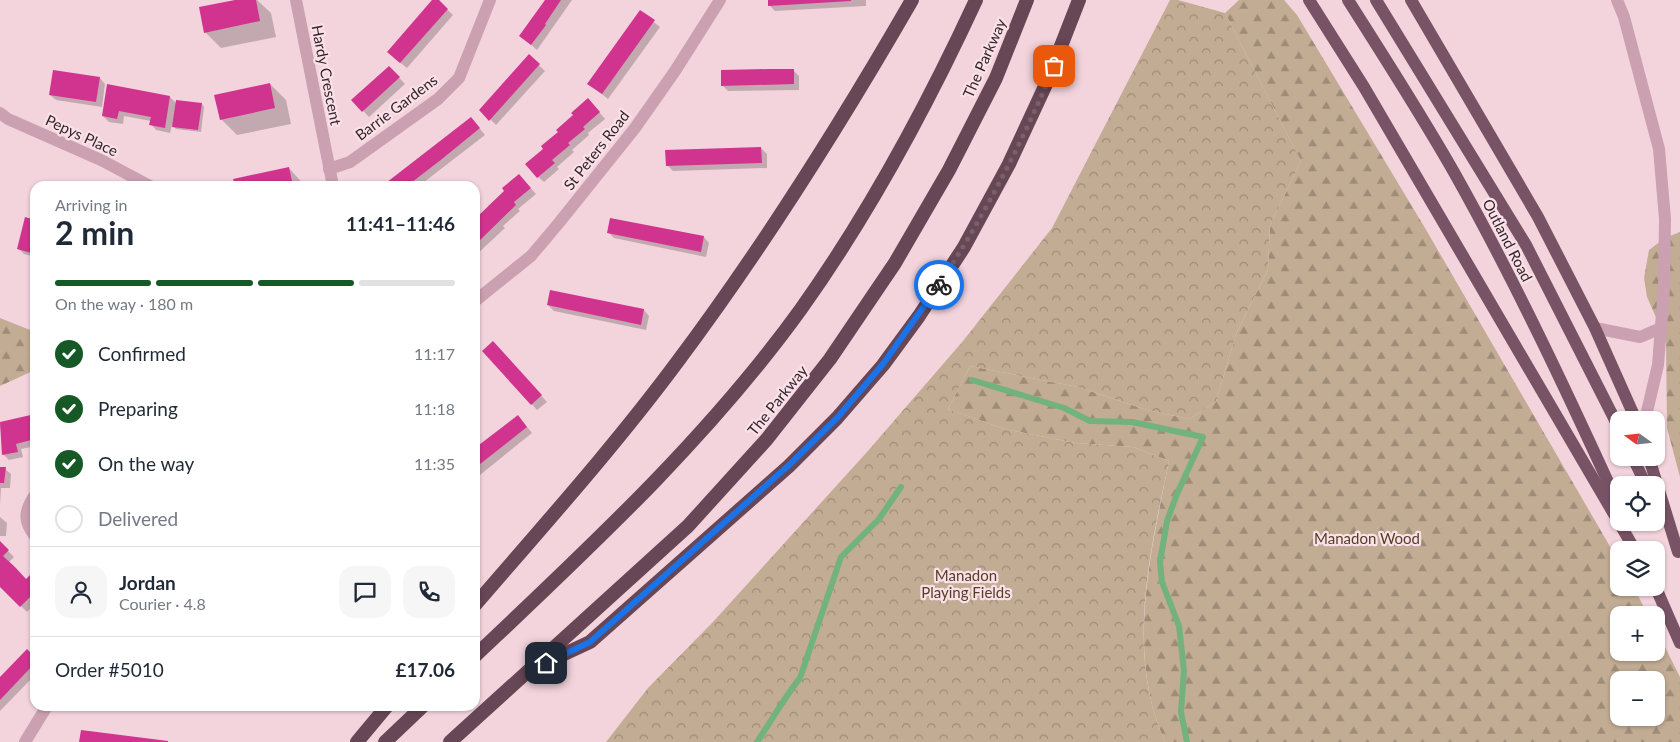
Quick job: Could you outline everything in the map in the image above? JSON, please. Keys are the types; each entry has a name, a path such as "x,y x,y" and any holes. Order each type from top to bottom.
{"highway":[{"path":"480,599 611,447 732,288 802,184 912,0"},
{"name":"The Parkway","path":"480,651 585,552 669,466 736,392 801,309 871,202 912,133 976,0"},
{"name":"The Parkway","path":"450,742 688,526 767,439 830,359 895,262 949,170 996,78 1027,0"},
{"path":"531,670 590,642 788,466 837,418 883,364 919,316 973,230 1009,164 1047,82 1080,0"},
{"path":"357,742 383,711"},
{"path":"385,742 417,711"}],"main road":[{"path":"1309,0 1364,88 1629,541"},
{"name":"Outland Road","path":"1348,0 1413,101 1456,176 1559,376 1610,486"},
{"name":"Outland Road","path":"1376,0 1526,245 1610,411"},
{"path":"1411,0 1538,217 1595,328 1632,411"},
{"path":"1651,466 1679,555"},
{"path":"1665,526 1679,555"},
{"path":"1659,596 1680,643"}],"street":[{"name":"Hardy Crescent","path":"296,0 332,181"},
{"name":"Barrie Gardens","path":"329,169 350,162 438,99 459,78 490,0"},
{"path":"1617,0 1624,16 1659,149 1665,219 1658,365 1647,411"},
{"name":"St Peters Road","path":"480,297 531,256 558,224 634,128 717,1"},
{"name":"Pepys Place","path":"0,113 8,119 101,160 141,181"},
{"path":"1595,328 1640,337 1660,328"},
{"path":"30,503 26,509 26,525 30,530"},
{"path":"25,742 44,711"}],"green space":[{"name":"Manadon Playing Fields","path":"1170,0 1178,0 1225,13 1301,161 1270,225 1268,269 1236,334 1216,402 1189,419 1147,410 1078,387 970,366 948,409 1004,429 1076,443 1133,447 1169,461 1149,566 1144,638 1146,673 1153,708 1165,742 606,742 648,688 712,623 867,452 963,341 1052,228"},
{"name":"Manadon Wood","path":"1239,0 1284,0 1297,15 1425,228 1610,547 1610,596 1638,596 1643,606 1610,606 1610,661 1665,661 1665,647 1680,677 1680,742 1165,742 1153,708 1146,673 1144,638 1149,566 1169,461 1133,447 1076,443 1004,429 948,409 970,366 1078,387 1147,410 1189,419 1216,402 1236,334 1268,269 1270,225 1301,161 1225,13"},
{"path":"1680,232 1680,477 1667,428 1666,340 1647,297 1644,278 1649,250 1665,238"},
{"path":"0,318 30,330 30,372 0,386"}],"building":[{"path":"235,0 256,0 260,21 204,33 199,7"},
{"path":"432,0 439,0 448,9 400,63 387,52"},
{"path":"545,0 561,0 531,45 519,36"},
{"path":"768,0 851,0 851,1 768,6"},
{"path":"640,10 655,20 602,94 587,84"},
{"path":"529,54 540,64 489,121 479,110"},
{"path":"389,66 400,77 362,112 351,100"},
{"path":"794,69 794,84 721,86 721,70"},
{"path":"53,70 100,77 96,102 49,95"},
{"path":"270,83 275,108 220,120 214,95"},
{"path":"107,84 170,96 165,128 149,125 151,117 119,111 117,119 102,116"},
{"path":"588,98 600,112 583,127 585,129 568,143 570,145 552,160 555,163 537,178 525,164 543,149 541,146 558,132 556,130 573,115 571,113"},
{"path":"176,100 202,103 198,130 172,127"},
{"path":"471,117 480,128 413,181 388,181"},
{"path":"761,147 762,163 666,166 665,150"},
{"path":"289,167 292,181 234,181 233,179"},
{"path":"519,174 531,188 514,202 516,205 480,240 480,214 504,191 502,188"},
{"path":"25,217 30,218 30,253 17,249"},
{"path":"610,218 704,236 701,252 607,233"},
{"path":"550,290 644,309 641,325 547,305"},
{"path":"493,341 542,395 531,405 482,351"},
{"path":"30,415 30,440 16,444 18,452 2,455 0,422"},
{"path":"518,415 527,427 480,464 480,444"},
{"path":"0,467 6,467 4,483 0,483"},
{"path":"0,541 9,550 3,556 26,579 30,575 30,597 20,607 0,587"},
{"path":"27,649 30,652 30,668 0,700 0,677"},
{"path":"81,730 168,741 168,742 79,742"}],"waterway":[{"path":"972,380 1064,408 1090,421 1132,422 1203,437 1167,521 1160,562 1162,582 1179,626 1184,671 1181,712 1187,742"},
{"path":"757,742 800,678 841,557 879,519 901,487"}],"way so far":[{"path":"939,285 964,247 1009,164 1054,66"}],"route":[{"path":"546,663 590,642 788,466 837,418 883,364 919,316 939,285"}]}
